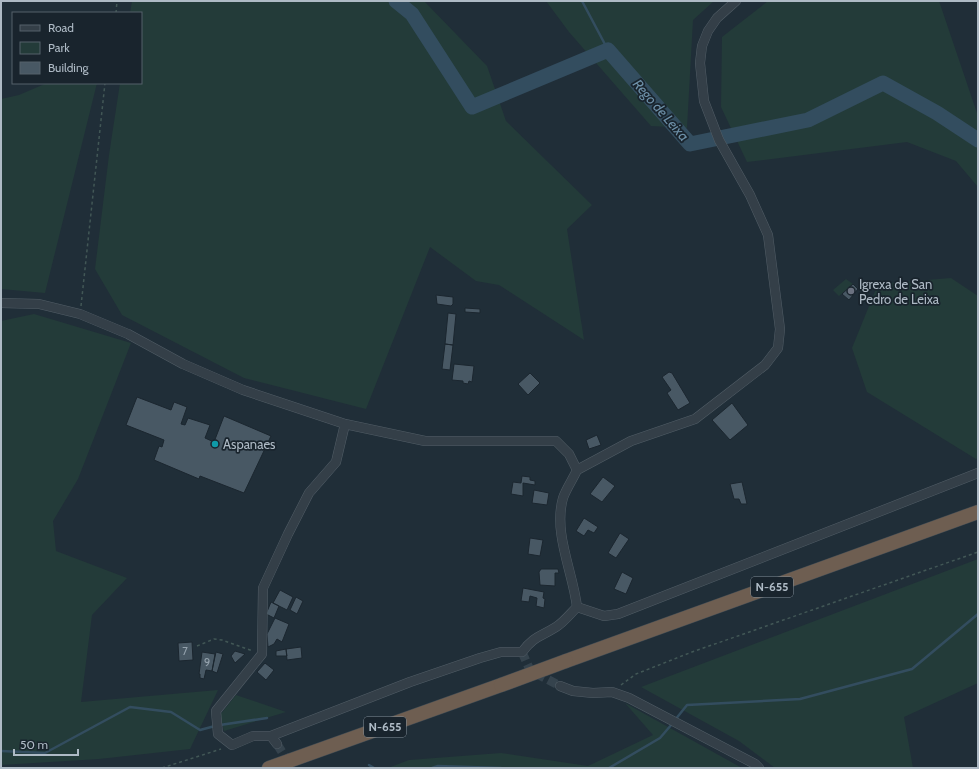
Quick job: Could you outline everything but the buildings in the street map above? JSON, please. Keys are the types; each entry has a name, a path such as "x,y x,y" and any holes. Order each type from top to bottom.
{"highway":[{"name":"N-655","path":"269,768 978,512"}],"street":[{"path":"577,607 560,529 563,498 577,470 630,441 695,419 765,366 778,348 780,329 768,235 754,202 719,140 704,101 700,63 702,46 708,31 717,18 736,1"},
{"path":"1,303 39,304 80,314 128,334 183,364 243,390 345,424 425,441 556,442 569,454 577,470"},
{"path":"345,424 336,462 309,493 263,588 262,654 216,711 218,734 232,745 253,736 271,736 453,668 501,652 522,652 537,636 556,627 577,607"},
{"path":"577,607 604,616 618,614 978,472"},
{"path":"560,686 573,691 593,693 612,692 636,702 759,768"},
{"path":"271,736 277,744"}],"path":[{"path":"116,12 118,1"},
{"path":"80,314 105,84"},
{"path":"612,692 636,674 692,652 978,552"},
{"path":"197,646 214,639 222,640 262,654"},
{"path":"162,768 232,745"}],"green space":[{"path":"132,1 424,1 487,66 506,121 592,205 567,229 584,340 499,285 476,281 430,247 366,409 244,378 122,315 95,269 109,155 120,84 142,84 142,12 130,12"},
{"path":"546,1 714,1 693,20 687,128 651,126 569,32"},
{"path":"768,1 939,1 978,116 978,187 956,161 907,142 747,162 721,107 722,37"},
{"path":"45,84 97,84 45,293 1,289 1,99 19,95"},
{"path":"951,278 978,296 978,458 976,459 867,392 852,348 878,284"},
{"path":"846,279 853,284 839,296 833,290"},
{"path":"34,314 131,343 78,479 53,521 56,551 127,578 92,615 81,702 218,690 190,749 99,759 1,765 1,321"},
{"path":"978,559 978,683 904,717 913,768 775,768 739,741 641,687"},
{"path":"236,695 286,712 224,731 220,715"},
{"path":"625,703 742,768 388,768 409,760 501,753 588,766 653,735"}],"waterway":[{"name":"Rego de Leixa","path":"396,1 412,14 472,107 608,50 690,144 808,120 883,83 937,113 978,140"},
{"path":"582,1 608,50"},
{"path":"675,720 687,705 800,699 912,669 978,614"},
{"path":"1,751 45,753 130,707 171,712 200,730 215,726"},
{"path":"220,725 267,718"},
{"path":"609,768 660,738 672,724"},
{"path":"369,765 374,768"},
{"path":"432,768 438,766 501,768"}],"tunnel":[{"path":"522,652 530,670 560,686"},
{"path":"277,744 292,768"}],"place":[{"name":"Igrexa de San Pedro de Leixa","path":"851,291"},
{"name":"Aspanaes","path":"215,444"}]}
